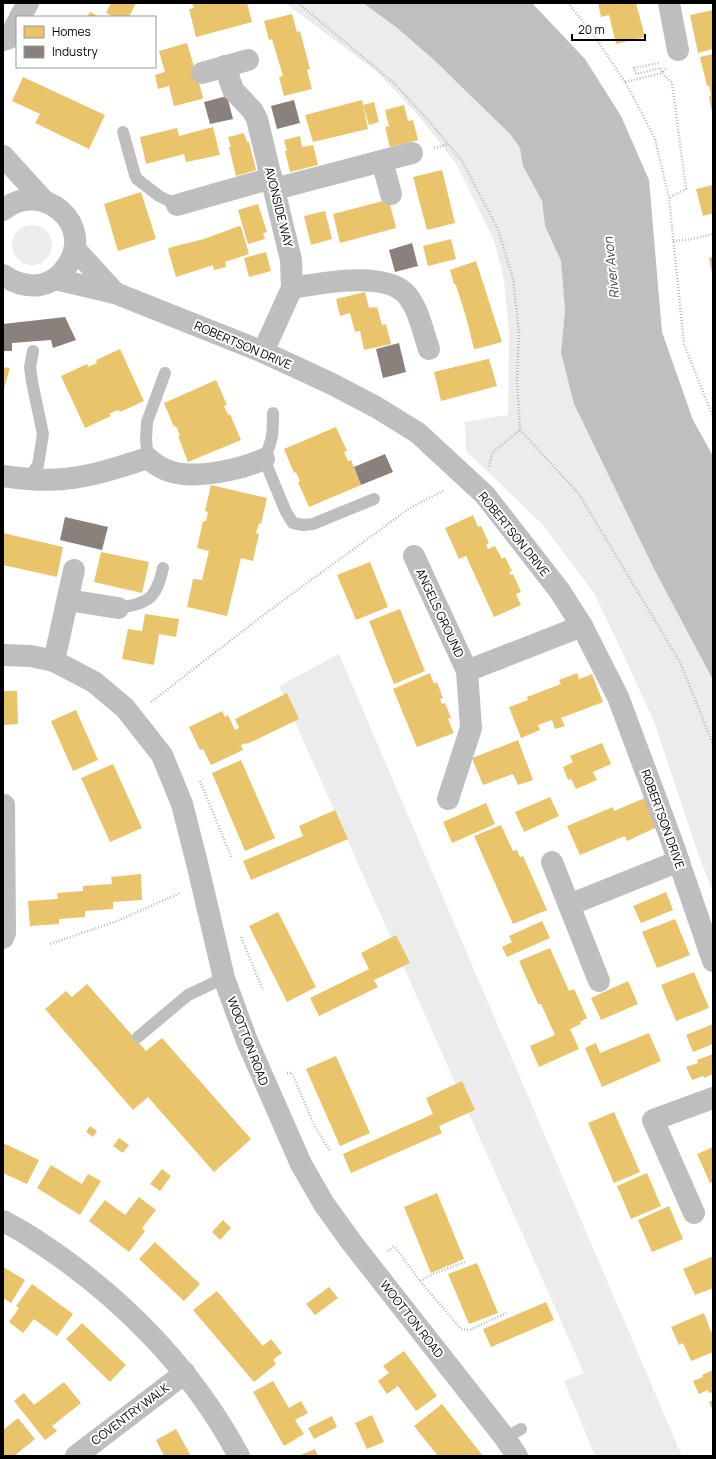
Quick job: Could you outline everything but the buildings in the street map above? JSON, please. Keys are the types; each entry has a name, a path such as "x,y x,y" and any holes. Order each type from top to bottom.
{"street":[{"path":"21,16 28,3"},
{"path":"669,3 678,50"},
{"path":"3,40 8,38 16,25"},
{"path":"202,73 248,60"},
{"name":"AVONSIDE WAY","path":"224,66 233,90 255,114 291,260 292,288 263,352"},
{"path":"176,205 382,161 412,153"},
{"path":"3,156 44,200"},
{"path":"382,161 391,194"},
{"path":"3,210 9,205 20,200 32,198 44,200 56,206 65,214 72,225 75,236 75,249 71,261 64,271 55,279 44,284 32,286 9,282"},
{"name":"ROBERTSON DRIVE","path":"75,249 115,293"},
{"name":"ROBERTSON DRIVE","path":"55,279 115,293 263,352 330,383 418,433 485,495 559,590 582,626 618,697 679,861 713,961"},
{"path":"292,288 336,281 383,281 394,286 408,296 414,307 429,349"},
{"path":"3,476 28,479 64,479 108,471 148,458 158,467 173,472 193,474 237,469 264,459"},
{"name":"ANGELS GROUND","path":"414,556 467,671 471,728 448,799"},
{"path":"54,661 74,570"},
{"path":"68,600 118,608"},
{"name":"ANGELS GROUND","path":"467,671 582,626"},
{"name":"WOOTTON ROAD","path":"3,655 31,656 54,661 94,682 125,708 162,755 182,804 224,978 246,1041 301,1164 324,1204 369,1264 514,1441"},
{"path":"3,938 5,933 4,805"},
{"path":"569,905 679,861"},
{"path":"552,862 599,981"},
{"path":"694,1213 653,1120 713,1098"},
{"path":"3,1220 37,1240 100,1287 126,1310 153,1337 185,1373 215,1415 239,1456"},
{"name":"COVENTRY WALK","path":"76,1456 185,1373"}],"lane":[{"path":"123,132 137,179 159,196 176,205"},
{"path":"28,479 38,465 43,434 30,367 32,351"},
{"path":"148,458 146,440 147,422 165,373"},
{"path":"273,413 273,432 271,444 264,459 286,512 294,523 303,525 313,524 374,499"},
{"path":"118,608 134,606 146,601 155,594 163,568"},
{"path":"138,1037 188,995 224,978"}],"path":[{"path":"298,3 394,83 428,120 462,161 498,229 513,279 519,332 517,380 520,430 580,494 680,662 713,744"},
{"path":"568,3 593,34 625,82 655,139 669,198 684,344 713,417"},
{"path":"669,198 686,189 672,83 662,73 661,68 636,74 634,68 674,60 678,50"},
{"path":"625,82 662,73"},
{"path":"673,241 692,239 713,234"},
{"path":"485,495 492,453 520,430"},
{"path":"125,708 131,703 146,705 270,610 410,508 449,488 450,480 459,472"},
{"path":"50,944 116,921 202,884"},
{"path":"369,1264 394,1247 458,1327 464,1331 470,1330 506,1313"},
{"path":"420,1281 433,1274 465,1262"}],"shaded area":[{"path":"285,3 363,3 396,27 434,60 510,134 520,148 523,166 542,201 545,226 561,261 565,310 561,353 574,404 654,569 713,680 713,892 700,859 655,724 594,593 542,524 466,451 464,422 508,415 509,332 504,280 495,243 457,165 418,115 376,71"},
{"path":"36,225 43,228 49,234 52,245 51,253 43,262 36,265 28,265 21,262 13,253 12,241 15,234 24,226"},
{"path":"339,654 682,1456 595,1456 564,1381 584,1373 279,686"}],"water":[{"name":"River Avon","path":"363,3 532,3 585,59 621,116 649,180 662,332 693,420 713,456 713,680 654,569 574,404 561,353 565,310 561,261 545,226 542,201 523,166 520,148 510,134 434,60 396,27"}]}
